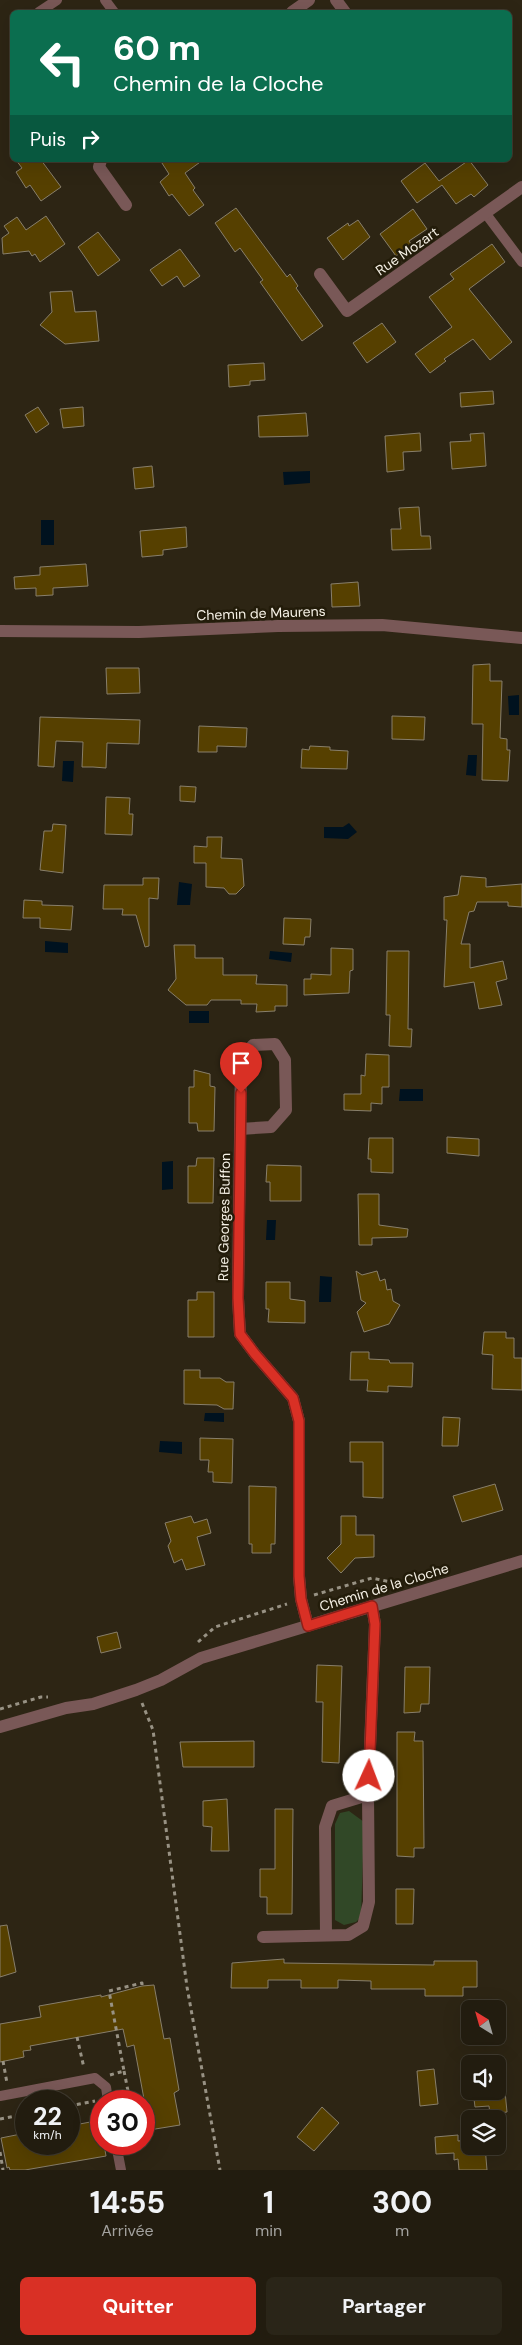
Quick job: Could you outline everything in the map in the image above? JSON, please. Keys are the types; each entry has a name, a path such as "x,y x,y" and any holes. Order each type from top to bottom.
{"street":[{"path":"295,10 309,0"},
{"path":"100,162 99,167 126,205"},
{"name":"Rue Mozart","path":"320,274 347,311 522,187"},
{"name":"Chemin de Maurens","path":"0,631 139,632 278,626 382,625 522,638"},
{"name":"Rue Georges Buffon","path":"240,1129 271,1127 286,1110 285,1060 275,1044 254,1045 241,1058 240,1129 238,1298 240,1334 293,1398 299,1421 299,1576 301,1599 308,1626"},
{"name":"Chemin de la Cloche","path":"0,1727 66,1708 93,1704 161,1680 201,1658 522,1561"},
{"path":"263,1937 348,1935 363,1926 369,1902 368,1795 375,1624 372,1606"},
{"path":"326,1935 325,1827 332,1806 368,1795"}],"lane":[{"path":"42,10 57,0"},
{"path":"486,214 522,262"},
{"path":"4,2095 90,2079 106,2087 106,2090"},
{"path":"118,2155 121,2170"}],"path":[{"path":"141,1702 153,1730 187,1987 220,2170"},
{"path":"128,2090 109,1991 142,1984 142,1986"},
{"path":"77,2037 90,2079 124,2071"},
{"path":"3,2061 4,2095"},
{"path":"0,2119 15,2116"},
{"path":"0,2152 3,2170"}],"green space":[{"path":"349,1811 364,1822 361,1917 356,1922 344,1925 335,1920 335,1824 340,1813"}],"water":[{"path":"310,471 310,483 284,485 283,472"},
{"path":"41,520 54,520 54,545 41,545"},
{"path":"519,695 519,715 509,715 508,696"},
{"path":"468,755 477,755 476,776 466,775"},
{"path":"63,761 74,761 73,782 62,781"},
{"path":"349,823 357,832 348,839 324,838 324,827 343,827"},
{"path":"179,882 192,884 190,905 177,905"},
{"path":"45,941 68,943 68,953 45,952"},
{"path":"270,951 292,953 291,962 269,959"},
{"path":"189,1011 209,1011 209,1023 189,1023"},
{"path":"400,1089 423,1089 423,1101 399,1101"},
{"path":"173,1161 173,1189 162,1190 162,1162"},
{"path":"267,1220 276,1220 275,1240 266,1240"},
{"path":"320,1276 332,1277 331,1302 319,1302"},
{"path":"205,1413 224,1413 224,1422 204,1421"},
{"path":"160,1441 182,1442 182,1454 159,1452"}],"building":[{"path":"18,162 42,162 61,187 41,201 30,185 26,188 16,172 22,168"},
{"path":"161,162 200,162 185,173 195,188 193,190 204,205 189,216 172,194 169,196 160,182 169,174"},
{"path":"466,162 471,162 488,185 474,197 471,194 456,204 442,185 417,203 401,181 425,163 439,181"},
{"path":"236,208 287,277 290,274 298,286 296,288 323,326 302,341 260,282 263,280 240,248 235,252 215,223"},
{"path":"413,209 427,229 409,241 411,244 396,256 380,234"},
{"path":"46,216 65,244 40,262 35,254 32,256 29,251 3,254 2,238 9,233 4,226 17,217 26,230"},
{"path":"358,220 370,237 343,260 327,238 348,223 349,226"},
{"path":"98,232 120,260 98,276 78,247"},
{"path":"492,244 505,262 469,289 512,342 490,360 473,339 444,359 446,361 430,373 415,354 452,327 429,297 454,279 450,274"},
{"path":"180,249 200,276 184,287 177,276 162,286 150,270"},
{"path":"72,291 75,312 96,311 99,341 65,344 40,325 52,312 50,292"},
{"path":"382,323 396,342 367,363 353,343"},
{"path":"264,363 265,380 250,381 250,385 229,387 228,365"},
{"path":"493,391 494,404 461,407 460,393"},
{"path":"38,407 49,424 36,433 25,415"},
{"path":"83,407 84,426 63,428 60,409"},
{"path":"306,413 308,436 259,437 258,416"},
{"path":"420,433 421,451 403,452 404,470 387,472 385,436"},
{"path":"484,433 486,466 452,469 450,442 471,441 470,434"},
{"path":"152,466 154,487 135,489 133,468"},
{"path":"419,507 421,536 430,536 431,549 392,550 391,529 401,529 399,508"},
{"path":"186,527 187,547 163,550 163,555 142,557 140,531"},
{"path":"86,564 88,586 53,588 53,595 36,596 36,588 15,589 14,577 40,575 40,567"},
{"path":"358,582 360,606 332,607 331,584"},
{"path":"490,664 490,681 502,681 500,738 507,739 507,750 510,750 508,781 482,780 483,724 472,724 473,665"},
{"path":"106,668 139,668 140,693 107,694"},
{"path":"392,716 425,717 424,740 392,739"},
{"path":"40,717 140,720 139,744 107,743 106,768 82,767 83,742 56,741 54,767 38,766"},
{"path":"199,726 247,728 246,747 217,746 217,752 198,752"},
{"path":"310,746 330,747 330,750 348,751 347,769 301,768 302,749 309,750"},
{"path":"180,786 196,787 195,802 180,801"},
{"path":"106,797 130,798 129,814 133,814 132,835 105,834"},
{"path":"53,824 66,825 63,873 40,870 44,831 52,831"},
{"path":"207,837 222,837 221,858 242,859 244,886 236,894 229,894 224,888 206,887 206,863 194,863 194,846 207,847"},
{"path":"461,876 486,878 486,887 522,884 522,907 508,906 508,902 477,902 474,911 469,912 461,944 470,944 470,968 503,961 507,979 496,982 502,1005 479,1009 474,982 444,987 447,920 444,920 444,897 458,895"},
{"path":"143,878 159,878 158,899 149,898 149,946 145,947 136,915 122,915 123,909 103,909 104,885 143,885"},
{"path":"24,900 42,901 42,905 73,906 71,930 40,928 40,918 23,918"},
{"path":"284,918 311,919 310,937 305,937 304,945 283,944"},
{"path":"174,945 195,945 195,958 223,958 223,975 257,975 256,984 287,985 287,1006 275,1006 275,1011 256,1012 257,1004 241,1004 241,1000 211,1000 207,1005 186,1005 168,990 176,979"},
{"path":"331,948 353,949 353,970 350,971 349,993 304,995 304,979 311,979 311,974 331,975"},
{"path":"387,951 409,951 408,1029 412,1029 411,1047 389,1046 390,1015 386,1015"},
{"path":"366,1054 389,1055 389,1087 382,1087 382,1104 371,1103 371,1111 344,1110 344,1094 361,1094 361,1075 365,1076"},
{"path":"194,1070 210,1074 210,1086 215,1087 214,1131 198,1131 197,1123 189,1123 189,1087 194,1087"},
{"path":"447,1137 479,1139 479,1156 447,1153"},
{"path":"369,1138 393,1138 393,1173 371,1172 371,1159 368,1159"},
{"path":"197,1158 214,1158 213,1203 188,1203 188,1166 196,1166"},
{"path":"267,1165 301,1166 301,1201 270,1201 270,1182 266,1182"},
{"path":"358,1194 379,1194 379,1225 408,1229 407,1237 372,1238 372,1245 359,1245"},
{"path":"356,1271 362,1275 377,1271 380,1281 385,1279 387,1290 391,1289 393,1301 400,1305 389,1324 364,1332 357,1312 366,1303 361,1300"},
{"path":"266,1282 290,1282 290,1299 305,1301 305,1323 268,1322 269,1309 266,1309"},
{"path":"197,1292 214,1292 214,1337 188,1337 188,1300 197,1300"},
{"path":"484,1332 506,1332 506,1338 514,1338 514,1358 522,1358 522,1390 492,1389 493,1355 482,1354"},
{"path":"351,1352 369,1352 369,1359 389,1360 390,1363 413,1363 412,1387 388,1386 388,1392 367,1391 368,1380 350,1380"},
{"path":"184,1370 200,1370 200,1378 220,1378 226,1382 234,1382 233,1409 224,1409 217,1405 184,1404"},
{"path":"443,1417 460,1418 458,1446 442,1446"},
{"path":"200,1438 233,1439 232,1483 213,1482 213,1472 208,1472 209,1460 200,1460"},
{"path":"350,1442 383,1442 383,1498 363,1497 363,1462 350,1462"},
{"path":"495,1484 503,1510 462,1522 453,1496"},
{"path":"249,1486 276,1487 275,1544 271,1544 271,1553 252,1553 252,1544 249,1544"},
{"path":"191,1516 194,1523 207,1519 211,1533 197,1537 205,1565 186,1570 182,1559 174,1563 168,1546 171,1541 165,1523"},
{"path":"341,1516 356,1516 356,1535 374,1535 374,1557 355,1558 341,1573 327,1558 341,1544"},
{"path":"117,1632 121,1648 101,1653 97,1637"},
{"path":"317,1665 342,1666 339,1763 322,1762 323,1702 316,1702"},
{"path":"405,1667 430,1667 429,1704 421,1704 420,1712 404,1713"},
{"path":"397,1732 415,1732 414,1741 423,1741 424,1848 414,1848 414,1857 397,1856"},
{"path":"254,1741 254,1767 183,1767 180,1742"},
{"path":"227,1799 229,1851 211,1851 212,1827 203,1826 203,1801"},
{"path":"275,1809 293,1809 292,1914 267,1914 267,1897 260,1897 260,1869 275,1869"},
{"path":"396,1889 414,1889 413,1924 396,1924"},
{"path":"7,1925 16,1972 0,1977 0,1926"},
{"path":"284,1959 284,1963 434,1965 434,1961 477,1961 477,1987 463,1987 463,1996 425,1996 425,1989 371,1989 371,1981 338,1980 338,1988 301,1988 301,1980 268,1980 268,1988 231,1988 232,1963"},
{"path":"154,1985 164,2039 170,2038 179,2090 174,2093 180,2125 155,2129 155,2090 142,2090 134,2045 127,2047 123,2029 30,2046 31,2050 23,2051 24,2057 0,2062 0,2024 41,2017 39,2006 101,1995 101,1997 142,1986"},
{"path":"434,2069 438,2104 420,2106 417,2071"},
{"path":"474,2100 506,2100 507,2112 506,2110 490,2110 489,2106 475,2107"},
{"path":"322,2107 339,2123 314,2151 297,2137"},
{"path":"90,2122 90,2155 106,2156 25,2170 10,2170 9,2167 7,2168 1,2138 15,2135 15,2155 80,2155 80,2124"},
{"path":"458,2135 458,2141 461,2141 461,2155 486,2155 487,2170 459,2170 458,2159 454,2160 454,2153 436,2154 435,2137"}],"route":[{"path":"241,1093 238,1298 240,1334 293,1398 299,1421 299,1576 301,1599 308,1626 372,1606 375,1624 369,1776"}]}
